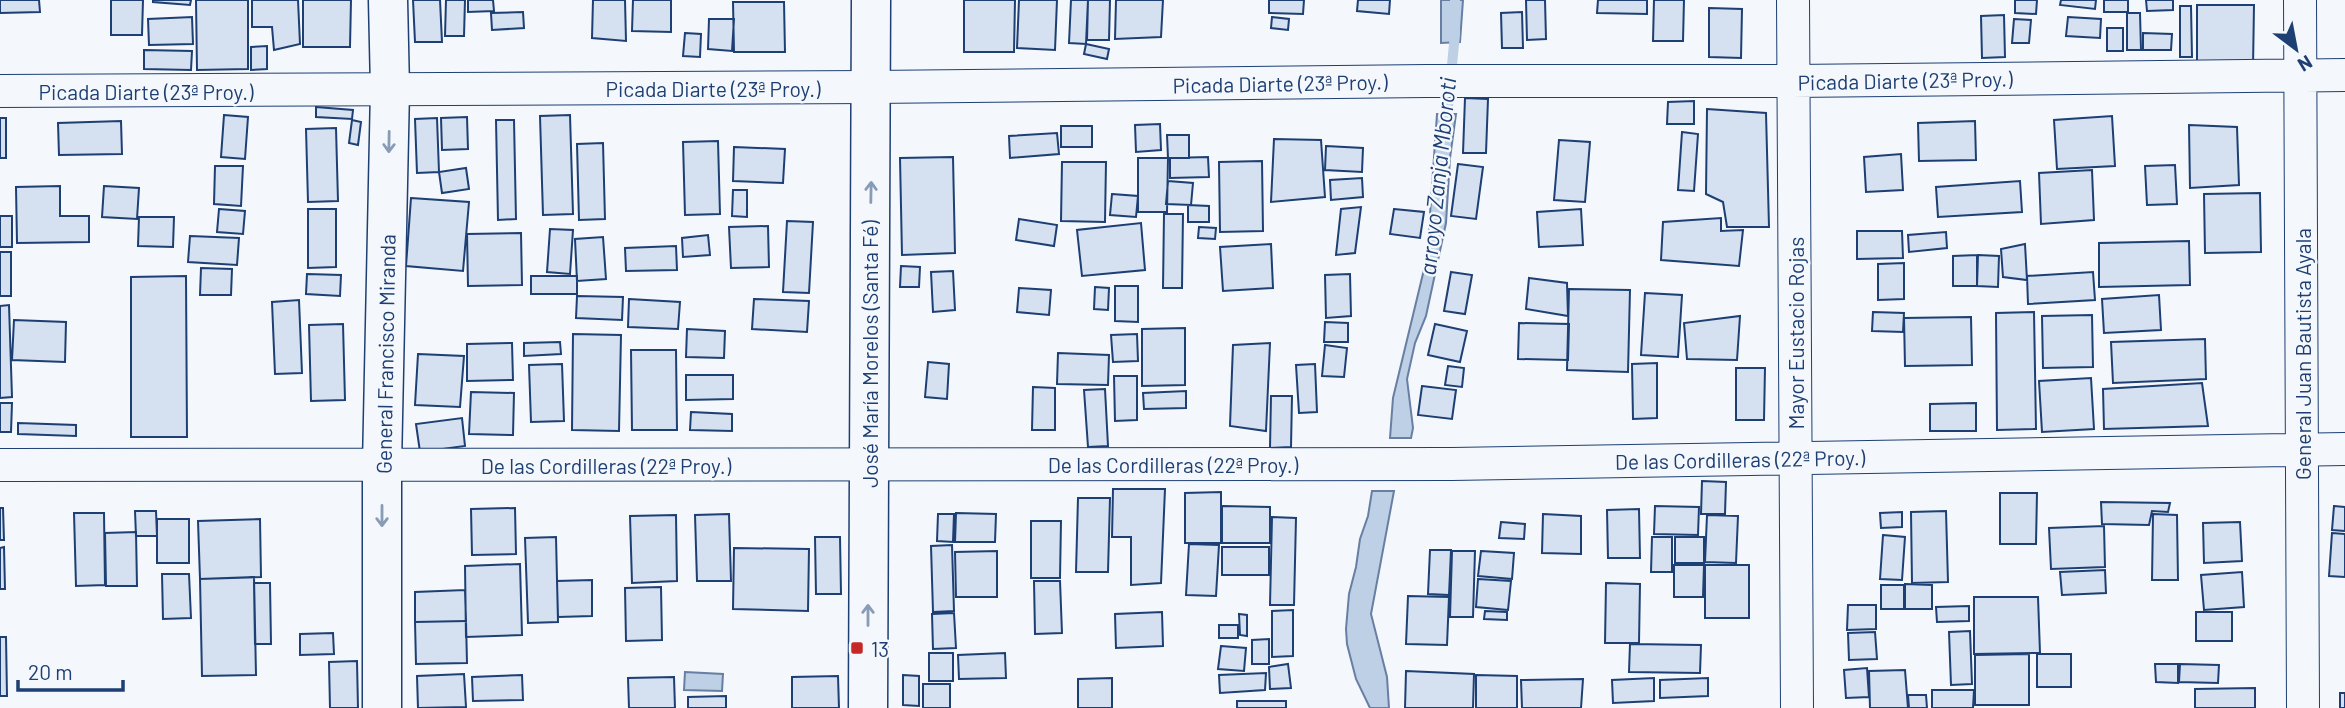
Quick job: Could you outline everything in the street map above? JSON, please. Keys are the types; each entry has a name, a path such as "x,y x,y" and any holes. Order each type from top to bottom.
{"street":[{"name":"General Francisco Miranda","path":"382,708 382,465 390,89 388,0"},
{"name":"José María Morelos (Santa Fé)","path":"868,708 871,0"},
{"name":"Mayor Eustacio Rojas","path":"1793,0 1797,708"},
{"name":"General Juan Bautista Ayala","path":"2300,0 2304,708"},
{"name":"Picada Diarte (23ª Proy.)","path":"0,91 1793,81 2345,75"},
{"name":"De las Cordilleras (22ª Proy.)","path":"0,465 1452,464 2345,449"}],"water":[{"path":"1441,0 1463,0 1460,42 1441,43"},
{"path":"1437,114 1456,114 1446,223 1426,316 1415,343 1407,379 1413,428 1411,438 1390,438 1393,398 1427,257"},
{"path":"1372,491 1394,491 1371,614 1387,677 1389,708 1370,708 1356,679 1347,644 1349,594"},
{"path":"685,672 723,674 722,691 684,690"}],"building":[{"path":"0,0 39,0 40,12 0,13"},
{"path":"111,0 143,0 142,35 111,35"},
{"path":"153,0 191,0 190,5"},
{"path":"196,0 248,0 248,69 197,70"},
{"path":"252,0 298,0 300,44 274,50 272,27 252,27"},
{"path":"303,0 351,0 350,47 303,47"},
{"path":"413,0 440,0 442,42 415,42"},
{"path":"446,0 465,0 464,36 445,36"},
{"path":"468,0 493,0 494,11 468,12"},
{"path":"593,0 625,0 626,41 592,38"},
{"path":"633,0 671,0 671,32 632,31"},
{"path":"964,0 1015,0 1014,52 964,52"},
{"path":"1019,0 1057,0 1055,50 1017,48"},
{"path":"1071,0 1088,0 1086,44 1069,43"},
{"path":"1088,0 1110,0 1109,40 1087,40"},
{"path":"1116,0 1163,0 1161,37 1115,39"},
{"path":"1269,0 1304,0 1303,14 1269,13"},
{"path":"1358,0 1390,0 1389,14 1357,11"},
{"path":"1526,0 1545,0 1546,39 1527,40"},
{"path":"1598,0 1647,0 1647,14 1597,13"},
{"path":"1654,0 1684,0 1683,41 1653,41"},
{"path":"2015,0 2037,0 2036,14 2015,13"},
{"path":"2061,0 2096,0 2095,9 2060,5"},
{"path":"2104,0 2128,0 2128,12 2104,12"},
{"path":"2146,0 2173,0 2173,10 2147,11"},
{"path":"733,2 784,2 785,52 734,52"},
{"path":"2197,5 2254,5 2253,67 2197,68"},
{"path":"2180,6 2191,6 2192,57 2180,57"},
{"path":"1709,8 1742,9 1741,58 1709,57"},
{"path":"523,12 524,28 492,30 491,13"},
{"path":"1522,12 1523,48 1502,48 1501,13"},
{"path":"2127,13 2140,13 2141,50 2127,50"},
{"path":"2004,15 2005,57 1982,58 1981,16"},
{"path":"192,17 193,44 149,45 148,19"},
{"path":"1272,17 1289,19 1288,30 1271,28"},
{"path":"2068,17 2101,19 2100,38 2066,36"},
{"path":"709,19 734,19 732,51 708,49"},
{"path":"2014,19 2031,20 2029,43 2012,43"},
{"path":"2107,28 2123,28 2123,51 2107,51"},
{"path":"685,33 701,34 700,57 683,56"},
{"path":"2143,33 2172,34 2171,50 2143,50"},
{"path":"1086,44 1109,49 1107,59 1084,54"},
{"path":"267,46 267,69 251,70 251,47"},
{"path":"144,50 192,51 191,70 144,69"},
{"path":"1465,98 1488,99 1486,153 1463,153"},
{"path":"1694,101 1694,124 1667,124 1668,102"},
{"path":"316,107 353,110 352,119 316,117"},
{"path":"1707,109 1766,113 1769,227 1727,227 1723,202 1706,194"},
{"path":"224,115 248,117 245,159 221,157"},
{"path":"570,115 573,214 543,215 540,116"},
{"path":"2112,116 2115,166 2057,169 2054,120"},
{"path":"467,117 468,149 442,150 441,118"},
{"path":"0,118 6,118 6,158 0,158"},
{"path":"437,118 439,172 417,173 415,119"},
{"path":"352,120 361,122 358,145 349,143"},
{"path":"496,120 514,120 516,219 498,220"},
{"path":"121,121 122,154 59,155 58,123"},
{"path":"1975,121 1976,160 1919,161 1918,123"},
{"path":"1160,124 1161,150 1136,152 1135,125"},
{"path":"2189,125 2237,127 2239,185 2190,188"},
{"path":"1061,126 1092,126 1092,147 1061,147"},
{"path":"336,128 338,201 308,202 306,129"},
{"path":"1682,132 1698,134 1694,191 1678,190"},
{"path":"1057,133 1059,154 1010,158 1009,136"},
{"path":"1167,135 1189,135 1189,158 1168,158"},
{"path":"1274,139 1321,140 1325,197 1271,202"},
{"path":"1559,140 1590,142 1585,202 1554,200"},
{"path":"718,141 720,214 685,215 683,142"},
{"path":"603,143 605,219 579,220 577,144"},
{"path":"1326,146 1363,148 1362,172 1325,170"},
{"path":"734,147 785,149 783,183 733,181"},
{"path":"1901,154 1903,190 1866,192 1864,157"},
{"path":"953,157 955,253 902,255 900,158"},
{"path":"1208,157 1209,177 1170,178 1170,158"},
{"path":"1138,158 1168,158 1167,212 1138,212"},
{"path":"1262,161 1263,231 1220,232 1219,162"},
{"path":"1062,162 1106,162 1105,222 1061,221"},
{"path":"1458,164 1483,167 1476,219 1451,216"},
{"path":"2175,165 2177,204 2147,205 2145,166"},
{"path":"215,166 243,166 241,206 214,204"},
{"path":"466,168 469,189 442,193 439,172"},
{"path":"2092,170 2094,220 2041,224 2039,173"},
{"path":"1362,178 1363,197 1331,200 1330,180"},
{"path":"1168,181 1193,183 1191,205 1166,204"},
{"path":"2020,181 2022,212 1938,217 1936,187"},
{"path":"60,186 60,216 89,216 89,242 17,243 16,187"},
{"path":"104,186 139,188 137,219 102,217"},
{"path":"733,190 747,190 747,217 732,216"},
{"path":"2260,193 2261,252 2205,253 2204,194"},
{"path":"1112,194 1138,196 1136,217 1110,215"},
{"path":"411,198 469,202 463,271 406,266"},
{"path":"1188,205 1209,206 1209,222 1188,222"},
{"path":"1361,207 1355,253 1336,255 1341,209"},
{"path":"219,209 245,211 243,234 217,232"},
{"path":"308,209 336,209 336,267 308,268"},
{"path":"1394,209 1424,212 1420,238 1390,234"},
{"path":"1581,209 1583,245 1539,247 1537,212"},
{"path":"1164,214 1183,214 1182,288 1163,288"},
{"path":"0,216 12,216 12,247 0,247"},
{"path":"139,217 174,217 173,247 138,246"},
{"path":"1721,218 1721,231 1743,230 1739,266 1661,260 1663,222"},
{"path":"1019,219 1057,225 1054,246 1016,240"},
{"path":"787,221 813,222 809,293 783,292"},
{"path":"1141,223 1145,270 1082,276 1077,230"},
{"path":"768,226 769,267 731,268 729,227"},
{"path":"1199,227 1216,228 1215,239 1198,238"},
{"path":"550,229 573,230 570,274 547,272"},
{"path":"1857,231 1902,231 1903,258 1857,259"},
{"path":"1946,232 1947,248 1909,252 1908,235"},
{"path":"521,233 522,285 468,286 467,234"},
{"path":"708,235 710,255 683,257 682,238"},
{"path":"190,236 239,238 237,265 188,262"},
{"path":"603,237 606,279 577,281 575,239"},
{"path":"2189,241 2190,285 2099,287 2099,243"},
{"path":"1271,244 1273,288 1223,291 1220,247"},
{"path":"2025,244 2027,280 2003,277 2001,249"},
{"path":"676,246 677,270 626,271 625,248"},
{"path":"0,252 11,252 11,296 0,296"},
{"path":"1977,255 1977,286 1953,286 1953,256"},
{"path":"1978,255 1999,256 1998,287 1977,286"},
{"path":"1904,263 1904,299 1878,300 1878,264"},
{"path":"901,266 920,267 919,287 900,287"},
{"path":"201,268 232,269 231,295 200,295"},
{"path":"953,271 955,310 933,312 931,272"},
{"path":"1451,272 1472,275 1465,314 1444,311"},
{"path":"2093,272 2095,300 2028,304 2027,276"},
{"path":"307,274 341,275 340,296 306,294"},
{"path":"1350,274 1351,316 1326,318 1325,275"},
{"path":"186,276 187,437 131,437 131,277"},
{"path":"531,276 577,276 577,294 531,294"},
{"path":"1529,278 1567,283 1568,316 1526,309"},
{"path":"1115,286 1138,286 1138,322 1115,321"},
{"path":"1095,287 1109,288 1108,310 1094,309"},
{"path":"1019,288 1051,290 1049,315 1017,312"},
{"path":"1569,289 1630,290 1628,372 1567,370"},
{"path":"1645,293 1682,295 1678,357 1641,355"},
{"path":"2159,295 2161,330 2104,333 2102,299"},
{"path":"577,296 623,297 622,320 576,318"},
{"path":"629,299 680,302 678,329 628,327"},
{"path":"754,299 809,301 807,332 752,329"},
{"path":"299,300 302,373 275,374 272,302"},
{"path":"9,305 12,397 0,398 0,306"},
{"path":"1873,312 1904,313 1903,332 1872,331"},
{"path":"2034,312 2036,429 1997,430 1996,313"},
{"path":"2092,315 2093,367 2043,368 2042,316"},
{"path":"1740,316 1737,360 1687,359 1684,323"},
{"path":"1971,317 1972,365 1905,366 1904,318"},
{"path":"14,320 66,322 65,362 12,360"},
{"path":"1325,322 1348,323 1348,342 1324,342"},
{"path":"1519,323 1569,324 1568,360 1518,359"},
{"path":"343,324 345,400 311,401 309,325"},
{"path":"1435,324 1467,331 1460,362 1428,355"},
{"path":"1185,328 1185,385 1142,386 1142,329"},
{"path":"687,329 725,331 724,358 686,357"},
{"path":"573,334 621,335 619,431 572,430"},
{"path":"1137,334 1138,361 1113,362 1111,335"},
{"path":"2205,339 2206,379 2113,383 2111,342"},
{"path":"560,342 561,354 524,356 524,343"},
{"path":"512,343 513,380 467,381 467,344"},
{"path":"1270,343 1266,431 1230,426 1233,345"},
{"path":"1325,345 1347,348 1344,377 1322,376"},
{"path":"631,350 676,350 677,430 632,430"},
{"path":"1058,353 1109,355 1108,385 1057,384"},
{"path":"418,354 464,356 460,407 415,405"},
{"path":"928,362 949,364 947,399 925,397"},
{"path":"1657,363 1657,418 1633,419 1632,364"},
{"path":"562,364 564,421 531,422 529,365"},
{"path":"1315,364 1317,412 1299,413 1296,365"},
{"path":"1448,366 1464,368 1462,387 1445,385"},
{"path":"1736,368 1765,368 1764,420 1736,420"},
{"path":"686,375 733,375 733,399 686,400"},
{"path":"1114,376 1137,376 1137,420 1115,421"},
{"path":"2091,378 2094,429 2042,432 2039,381"},
{"path":"2202,383 2208,426 2104,429 2103,389"},
{"path":"1422,386 1456,390 1452,419 1418,415"},
{"path":"1033,387 1055,388 1055,430 1032,430"},
{"path":"1105,389 1108,446 1088,447 1084,390"},
{"path":"1186,391 1186,408 1144,409 1143,393"},
{"path":"471,392 514,393 513,435 469,434"},
{"path":"1271,396 1292,396 1291,447 1270,448"},
{"path":"0,403 12,403 11,432 0,432"},
{"path":"1976,403 1976,431 1930,431 1930,404"},
{"path":"691,412 732,414 732,431 690,430"},
{"path":"462,418 465,446 420,452 416,424"},
{"path":"18,423 76,425 76,436 18,434"},
{"path":"1702,481 1726,482 1725,514 1701,514"},
{"path":"1113,489 1165,489 1161,583 1131,585 1131,537 1112,537"},
{"path":"1221,492 1221,543 1185,543 1185,493"},
{"path":"2000,493 2037,493 2036,544 2000,544"},
{"path":"1078,498 1110,498 1108,572 1076,572"},
{"path":"2101,502 2170,503 2168,512 2152,511 2149,525 2102,524"},
{"path":"1222,506 1270,507 1270,543 1222,543"},
{"path":"1655,506 1699,507 1698,535 1654,534"},
{"path":"2334,506 2345,507 2345,531 2332,530"},
{"path":"0,508 3,508 4,540 0,540"},
{"path":"515,508 516,554 472,555 471,509"},
{"path":"1639,509 1640,558 1608,558 1607,510"},
{"path":"135,511 156,511 157,536 136,536"},
{"path":"1946,511 1948,582 1912,583 1911,512"},
{"path":"1902,512 1902,527 1881,528 1880,513"},
{"path":"74,513 104,513 105,585 76,586"},
{"path":"956,513 996,514 995,542 955,542"},
{"path":"729,514 731,581 697,581 695,515"},
{"path":"938,514 954,514 953,542 937,541"},
{"path":"1543,514 1581,516 1581,554 1542,553"},
{"path":"2153,514 2177,515 2178,580 2152,580"},
{"path":"676,515 677,581 632,583 630,516"},
{"path":"1707,515 1738,516 1736,563 1705,562"},
{"path":"1272,517 1296,518 1294,605 1270,605"},
{"path":"157,519 189,519 189,563 157,563"},
{"path":"260,519 261,577 200,579 198,521"},
{"path":"1031,521 1061,521 1060,578 1031,578"},
{"path":"1501,522 1525,524 1524,539 1499,538"},
{"path":"2240,522 2242,561 2204,563 2203,523"},
{"path":"2104,526 2105,567 2051,569 2049,528"},
{"path":"136,532 137,586 106,586 105,533"},
{"path":"2332,533 2345,534 2345,577 2329,576"},
{"path":"1883,535 1905,537 1902,580 1880,579"},
{"path":"556,537 558,622 528,623 525,538"},
{"path":"815,537 840,537 841,594 816,594"},
{"path":"1652,537 1672,537 1672,572 1651,572"},
{"path":"1675,537 1704,537 1704,563 1675,563"},
{"path":"1189,544 1219,545 1216,596 1186,595"},
{"path":"952,545 954,611 933,612 931,546"},
{"path":"4,547 5,589 0,589 0,548"},
{"path":"1222,547 1269,547 1269,575 1222,575"},
{"path":"734,548 809,549 808,611 733,609"},
{"path":"1430,550 1451,550 1449,595 1428,594"},
{"path":"997,551 997,597 956,597 955,552"},
{"path":"1452,551 1475,551 1473,617 1450,617"},
{"path":"1481,551 1514,553 1512,579 1478,576"},
{"path":"520,564 522,635 466,637 465,566"},
{"path":"1674,565 1704,565 1703,597 1674,597"},
{"path":"1705,565 1749,565 1749,618 1705,618"},
{"path":"2105,570 2106,593 2062,595 2060,572"},
{"path":"2242,572 2244,607 2204,610 2201,575"},
{"path":"162,574 189,574 191,618 163,619"},
{"path":"254,577 256,675 202,676 200,579"},
{"path":"1478,579 1511,581 1508,610 1476,607"},
{"path":"592,580 592,616 558,617 557,581"},
{"path":"1034,581 1060,581 1062,633 1035,634"},
{"path":"254,583 270,583 271,644 255,644"},
{"path":"1606,583 1640,584 1639,643 1605,643"},
{"path":"1905,584 1932,585 1932,609 1905,609"},
{"path":"1881,585 1904,585 1904,609 1881,609"},
{"path":"661,587 662,640 626,641 625,588"},
{"path":"465,590 466,621 415,622 415,592"},
{"path":"1408,596 1449,597 1447,645 1406,644"},
{"path":"1974,597 2038,597 2040,653 1974,654"},
{"path":"1848,605 1876,605 1876,629 1847,630"},
{"path":"1969,606 1969,621 1937,622 1936,607"},
{"path":"1293,610 1293,656 1272,657 1272,611"},
{"path":"1485,611 1507,612 1507,620 1484,619"},
{"path":"1162,612 1163,646 1116,648 1115,614"},
{"path":"2196,612 2232,612 2232,641 2196,641"},
{"path":"954,613 956,648 933,649 932,614"},
{"path":"1239,614 1247,615 1247,636 1240,635"},
{"path":"466,621 467,663 416,664 415,622"},
{"path":"1219,625 1238,625 1238,638 1219,638"},
{"path":"1970,631 1972,684 1951,685 1949,632"},
{"path":"1875,632 1877,659 1849,660 1848,633"},
{"path":"333,633 334,654 300,655 300,634"},
{"path":"0,637 6,637 7,696 0,696"},
{"path":"1269,639 1269,664 1252,664 1252,640"},
{"path":"1630,644 1701,645 1700,673 1629,672"},
{"path":"1221,646 1246,648 1244,671 1218,669"},
{"path":"929,653 953,653 953,681 929,681"},
{"path":"1005,653 1006,678 959,679 958,655"},
{"path":"2029,654 2029,705 1975,705 1975,655"},
{"path":"2037,654 2071,654 2071,687 2037,687"},
{"path":"357,661 358,708 330,708 329,662"},
{"path":"1288,664 1291,688 1270,689 1269,667"},
{"path":"2155,664 2178,664 2178,683 2156,682"},
{"path":"2180,664 2219,665 2218,683 2179,682"},
{"path":"1867,668 1869,697 1846,698 1844,670"},
{"path":"1905,670 1908,708 1870,708 1869,671"},
{"path":"1406,671 1474,674 1473,708 1405,708"},
{"path":"1266,673 1265,690 1220,693 1219,675"},
{"path":"464,674 466,707 418,708 417,676"},
{"path":"522,675 523,700 473,701 472,677"},
{"path":"903,675 919,676 919,706 903,705"},
{"path":"1476,675 1517,676 1517,708 1476,708"},
{"path":"838,676 839,708 792,708 792,677"},
{"path":"674,677 675,708 629,708 628,678"},
{"path":"1112,678 1112,708 1078,708 1078,679"},
{"path":"1654,678 1654,701 1613,703 1612,680"},
{"path":"1708,678 1708,696 1660,698 1660,680"},
{"path":"1583,679 1581,708 1522,708 1521,680"},
{"path":"923,684 950,684 950,708 923,708"},
{"path":"2255,688 2255,708 2195,708 2195,689"},
{"path":"1932,690 1974,690 1973,708 1932,708"},
{"path":"2340,693 2345,693 2345,708 2340,708"},
{"path":"1908,695 1926,695 1927,708 1909,708"},
{"path":"726,696 726,708 688,708 688,697"},
{"path":"1237,701 1286,701 1286,708 1237,708"}],"waterway":[{"name":"arroyo Zanja Mboroti","path":"1446,127 1455,34 1455,0"}],"place":[{"name":"13","path":"857,648"}]}
